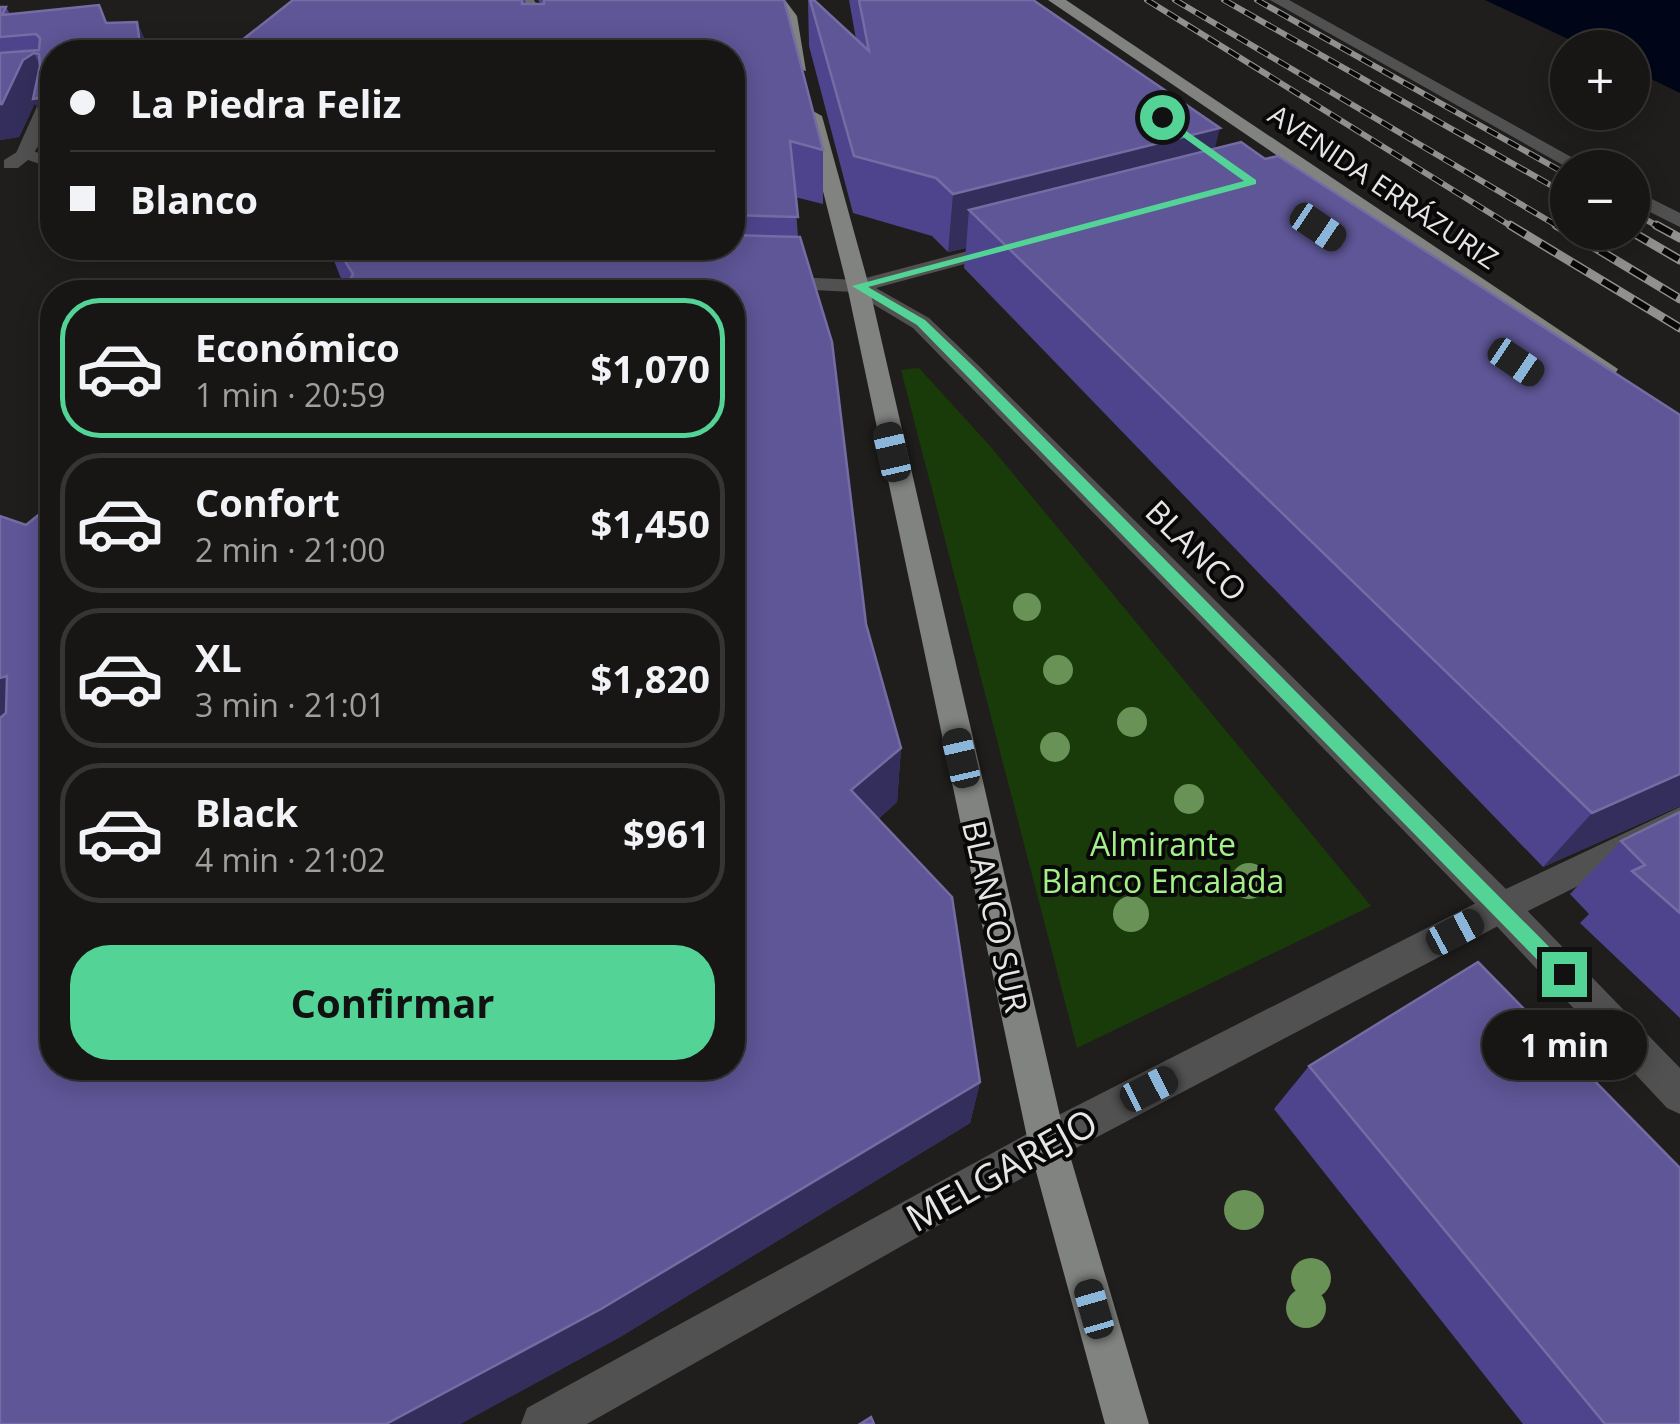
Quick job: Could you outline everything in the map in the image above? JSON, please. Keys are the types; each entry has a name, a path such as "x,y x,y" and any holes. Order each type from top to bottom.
{"main road":[{"path":"526,0 542,28 542,40"},
{"path":"776,0 789,16 858,286"},
{"name":"AVENIDA ERRÁZURIZ","path":"1056,0 1632,385"},
{"name":"BLANCO SUR","path":"858,286 1047,1142 1127,1424"}],"street":[{"path":"1278,0 1550,150"},
{"path":"26,159 40,127"},
{"path":"1650,206 1680,222"},
{"path":"757,282 858,286 1027,241"},
{"name":"BLANCO","path":"858,286 921,322 958,358 1502,908 1680,1095"},
{"name":"MELGAREJO","path":"543,1424 1047,1142 1680,820"}],"green space":[{"name":"Almirante Blanco Encalada","path":"919,368 990,446 1371,906 1077,1048 901,370"}],"water":[{"path":"1485,0 1680,0 1680,93 1650,78 1650,30 1550,31"}],"building":[{"path":"293,0 522,0 522,4 544,4 544,0 784,0 823,150 790,141 798,217 745,215 745,40 242,40"},
{"path":"810,0 869,51 859,0 1033,0 1220,128 953,194 936,178 854,156"},
{"path":"99,5 106,23 137,22 139,40 40,40 40,66 39,54 23,60 0,104 0,53 39,50 40,38 36,34 0,37 0,7 6,7 2,15"},
{"path":"40,66 40,98 33,99"},
{"path":"1241,142 1265,159 1278,156 1680,415 1680,774 1592,813 969,210"},
{"path":"745,235 800,237 832,342 866,624 901,748 851,790 952,897 980,1082 601,1309 386,1424 0,1424 0,718 6,713 7,676 0,678 0,516 26,525 40,514 40,1080 745,1080 745,280 350,280 353,274 344,260 745,260"},
{"path":"1680,812 1680,913 1632,871 1645,865 1621,841"},
{"path":"1478,962 1680,1168 1680,1424 1605,1424 1309,1066"}],"railway":[{"path":"1147,0 1514,228"},
{"path":"1175,0 1550,222"},
{"path":"1224,0 1550,185"},
{"path":"1257,0 1550,165"},
{"path":"1650,222 1661,228"},
{"path":"1510,225 1680,328"},
{"path":"1656,225 1680,238"},
{"path":"1650,242 1680,260"},
{"path":"1599,250 1680,299"}],"route":[{"path":"1162,117 1252,182 858,286 921,322 1564,974"}]}
